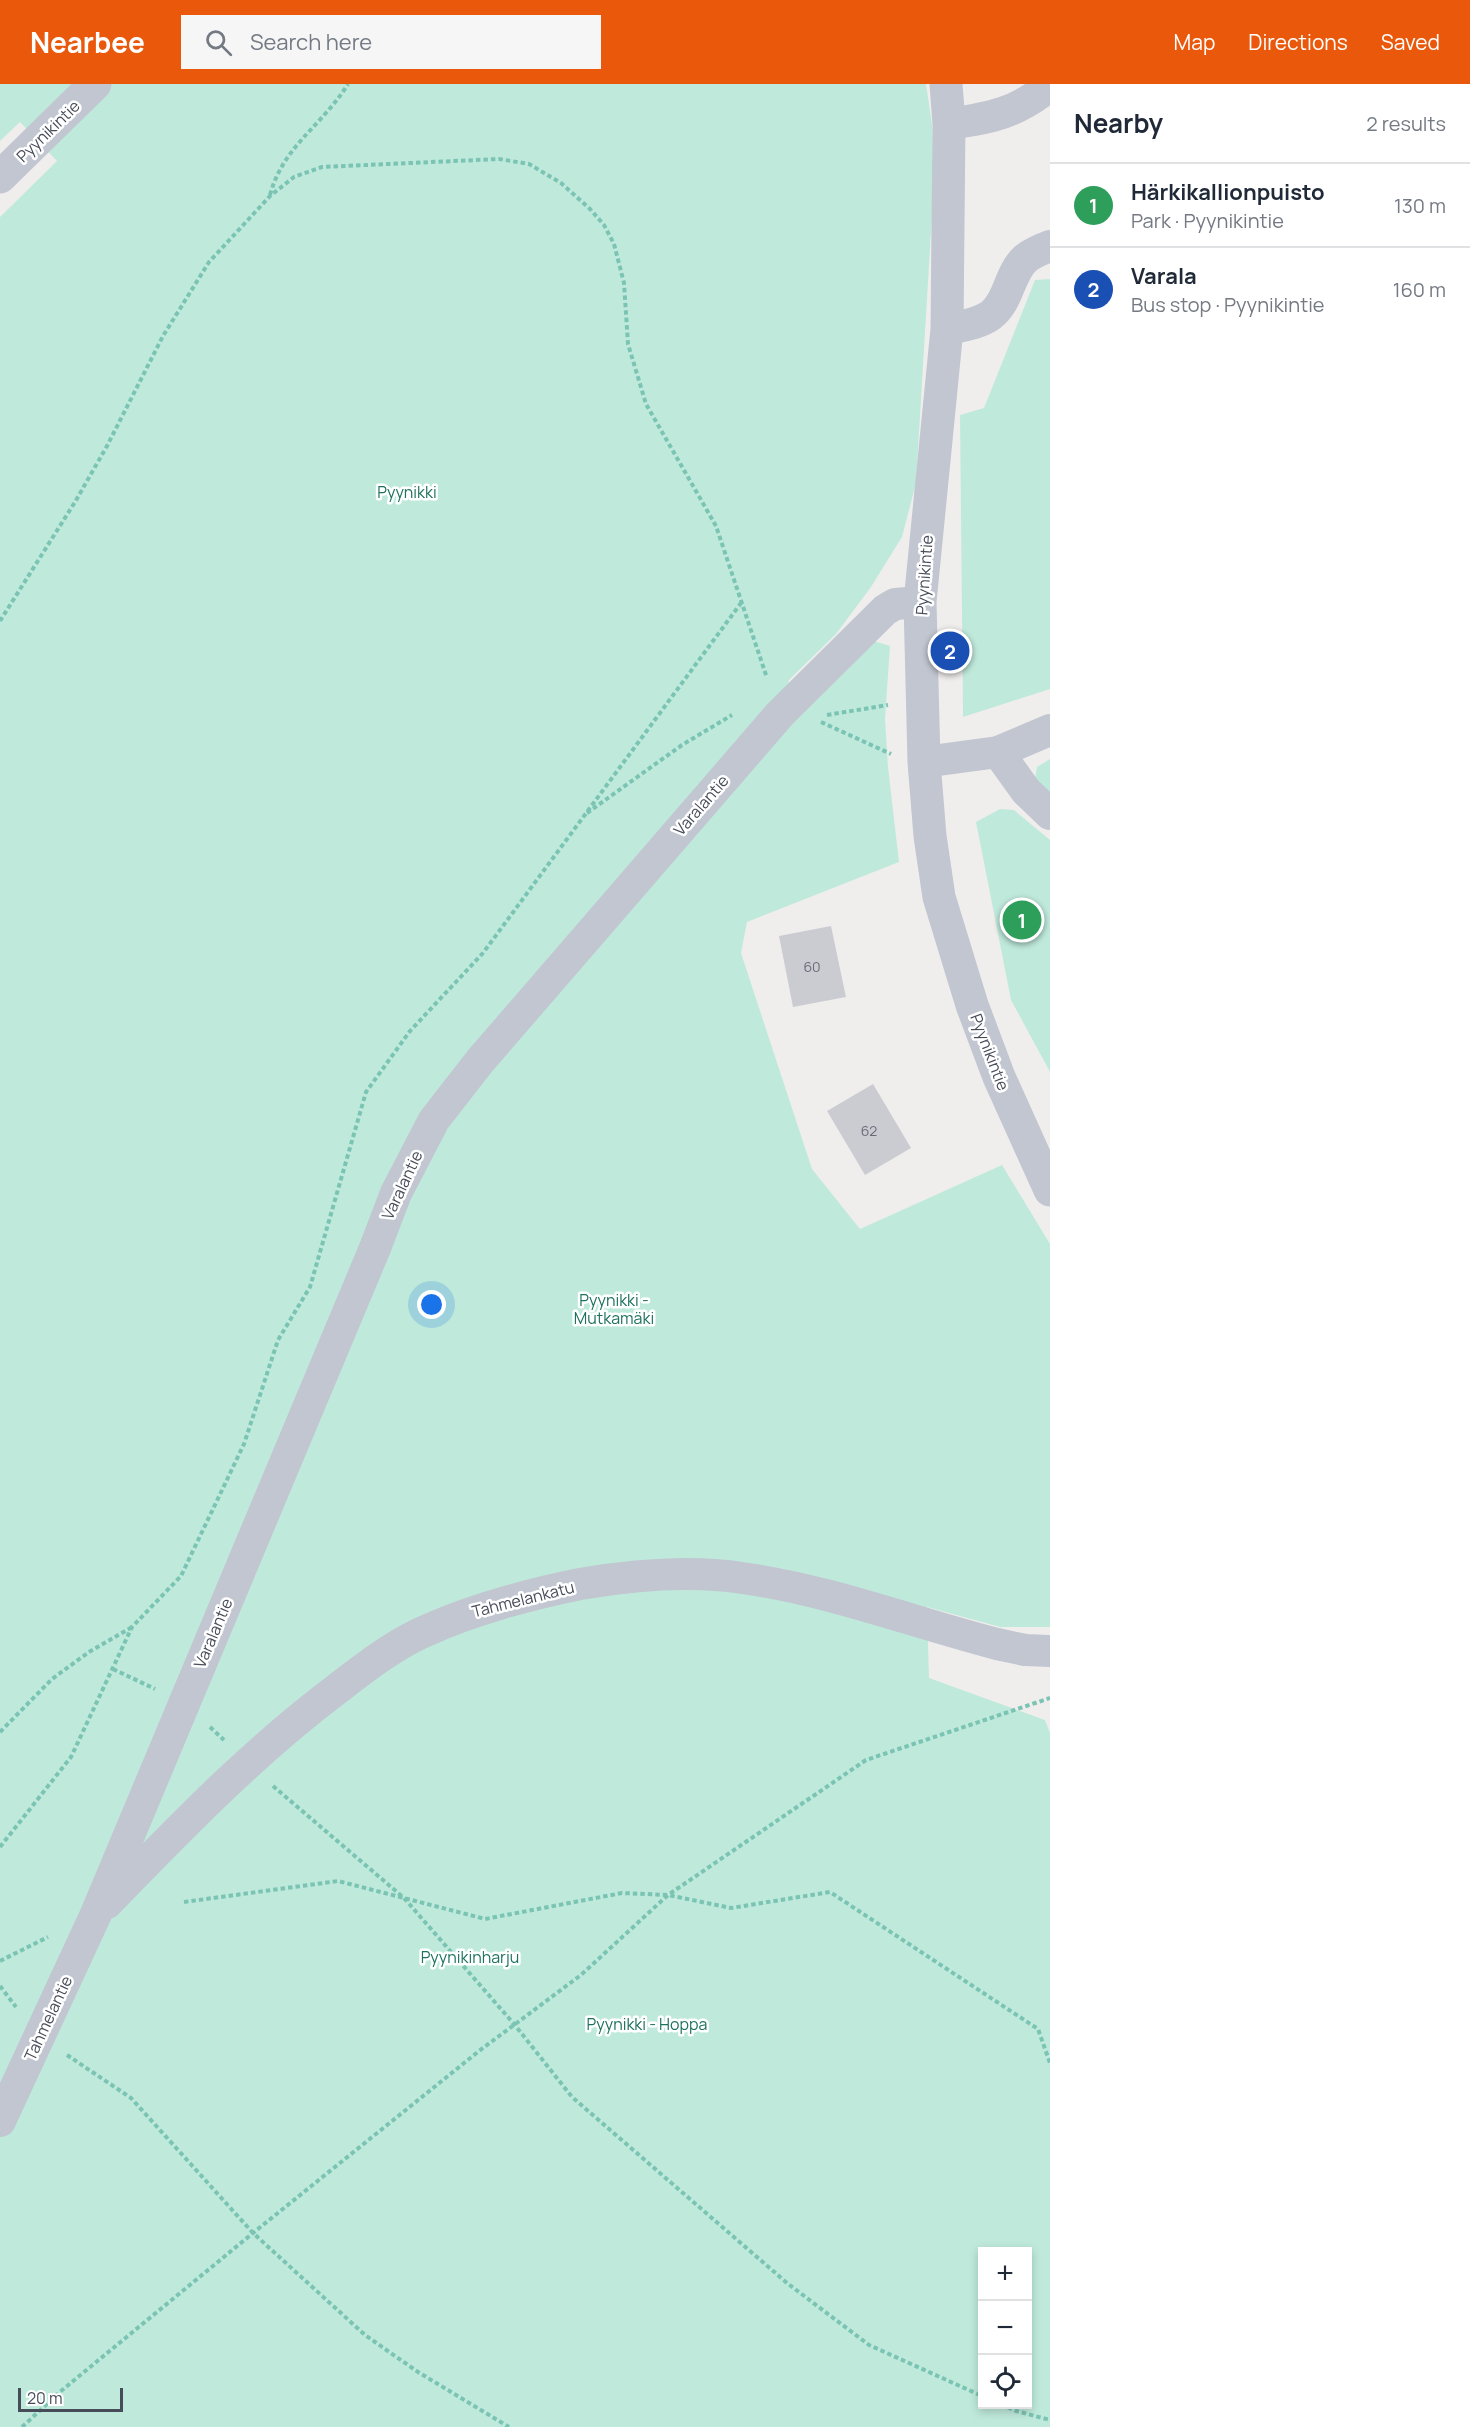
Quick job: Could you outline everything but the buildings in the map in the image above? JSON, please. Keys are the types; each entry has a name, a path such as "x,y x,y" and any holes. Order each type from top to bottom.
{"street":[{"name":"Pyynikintie","path":"0,177 95,84"},
{"name":"Pyynikintie","path":"946,84 949,124 947,329 920,602 909,758 930,836 936,877 952,945 999,1077 1050,1190"},
{"path":"949,124 994,118 1036,97 1050,85"},
{"path":"947,329 966,326 992,315 1000,305 1024,260 1050,246"},
{"name":"Varalantie","path":"96,1914 396,1193 434,1120 480,1060 780,714 885,610 895,604 920,602"},
{"path":"909,758 998,752 1050,730"},
{"path":"998,752 1026,791 1050,814"},
{"name":"Tahmelankatu","path":"96,1914 177,1830 249,1763 303,1714 348,1680 419,1634 470,1612 541,1592 618,1578 694,1575 742,1578 811,1591 997,1644 1025,1650 1050,1651"},
{"name":"Tahmelantie","path":"0,2121 96,1914"}],"path":[{"path":"270,196 275,175 287,156 335,105 348,84"},
{"path":"0,621 107,446 147,363 209,262 270,196 294,177 322,167 499,159 529,164 561,183 604,225 614,244 624,283 628,344 646,404 716,526 780,714"},
{"path":"0,1732 52,1679 89,1652 132,1627 181,1576 244,1444 278,1340 310,1287 366,1092 410,1031 483,953 741,602"},
{"path":"894,704 812,718 909,758"},
{"path":"584,815 682,746 741,709"},
{"path":"0,1847 71,1757 132,1627"},
{"path":"112,1669 184,1703 285,1797 404,1898 514,2024 572,2097 787,2283 869,2345 978,2394"},
{"path":"22,2427 70,2384 253,2233 514,2024 581,1975 668,1895 866,1760 1050,1698"},
{"path":"184,1902 339,1881 485,1919 622,1893 668,1895 731,1908 830,1892 1038,2029 1050,2063"},
{"path":"39,2036 131,2098 253,2233 366,2335 418,2372 509,2427"},
{"path":"1012,2409 1050,2420"}],"green space":[{"name":"Pyynikinharju","path":"0,84 926,84 932,124 933,199 916,483 902,537 871,587 836,634 789,680 780,731 874,641 890,646 885,719 899,862 747,922 741,953 812,1169 860,1229 1002,1165 1050,1244 1050,1627 1000,1627 927,1607 929,1678 1045,1720 1050,1733 1050,2427 0,2427 0,217 57,161 20,122 0,141"},
{"path":"1050,279 1050,689 963,717 960,415 984,408 1035,280"},
{"path":"1050,759 1050,800 1034,785 1037,767"},
{"path":"1000,809 1014,810 1050,840 1050,1072 1011,1000 976,822"}],"place":[{"name":"Varala","path":"950,651"},
{"name":"Härkikallionpuisto","path":"1022,920"}],"park label":[{"name":"Pyynikki","path":"407,492"},
{"name":"Pyynikki - Mutkamäki","path":"614,1309"},
{"name":"Pyynikki - Hoppa","path":"647,2024"}]}
